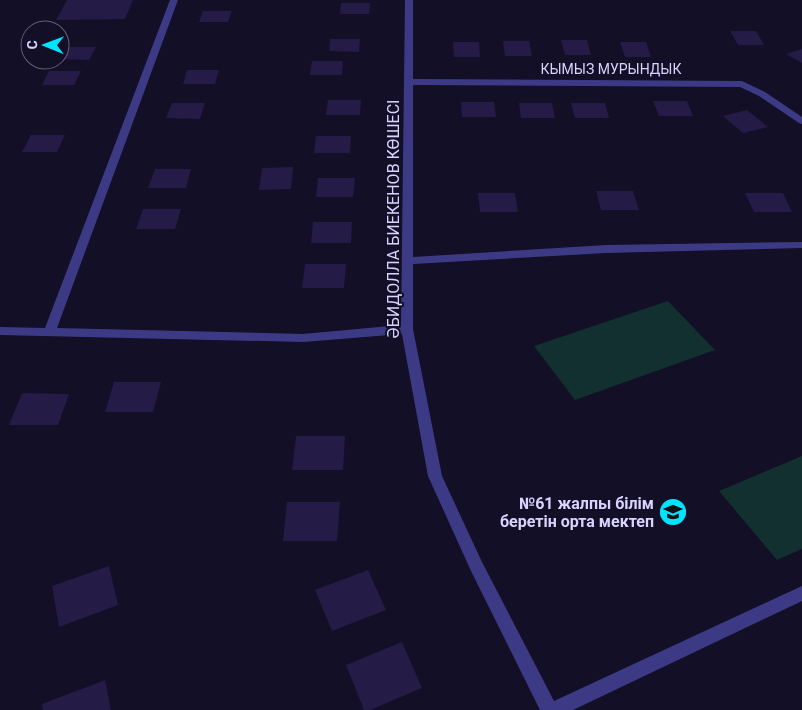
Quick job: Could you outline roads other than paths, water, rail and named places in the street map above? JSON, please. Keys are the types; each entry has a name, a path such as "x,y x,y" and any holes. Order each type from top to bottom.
{"street":[{"path":"50,331 174,0"},
{"name":"ӘБИДОЛЛА БИЕКЕНОВ КӨШЕСІ","path":"409,0 407,330 435,476 476,566 549,710"},
{"name":"КЫМЫЗ МУРЫНДЫК","path":"408,82 742,84 762,94 802,121"},
{"path":"406,261 606,250 802,245"},
{"path":"0,331 303,338 407,330"},
{"path":"554,710 802,593"}],"place":[{"name":"№61 жалпы білім беретін орта мектеп","path":"673,512"}]}
